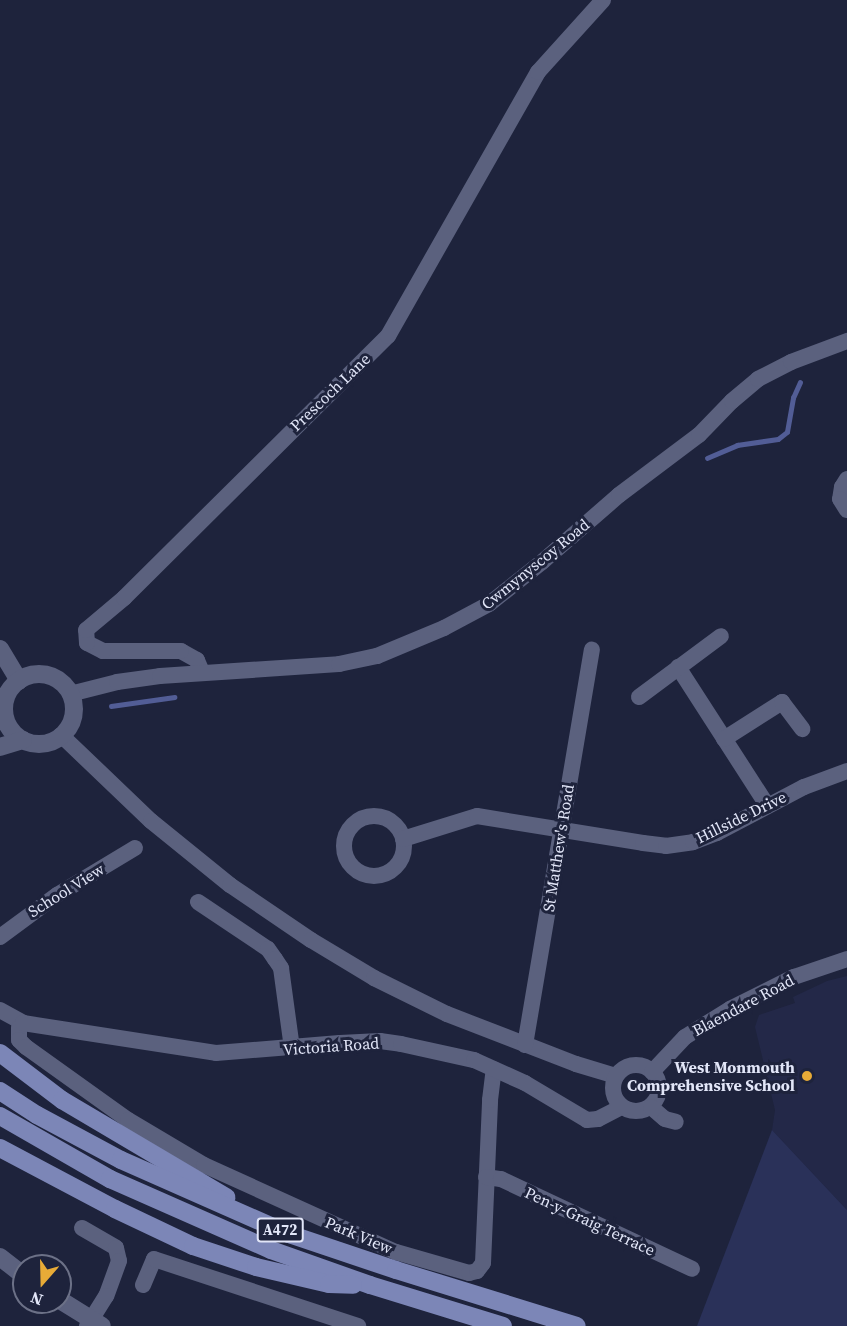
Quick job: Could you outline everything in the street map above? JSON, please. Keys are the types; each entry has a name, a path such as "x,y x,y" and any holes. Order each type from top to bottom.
{"main road":[{"path":"0,1053 62,1100 289,1233"},
{"name":"A472","path":"0,1091 37,1115 121,1160 289,1233 396,1270 577,1326"},
{"name":"A472","path":"0,1116 48,1147 164,1205 271,1250 370,1285 503,1326"},
{"path":"0,1148 115,1209 194,1246 256,1267 329,1284 370,1285"}],"street":[{"name":"Prescoch Lane","path":"202,672 196,660 182,651 104,651 87,643 86,630 124,598 388,336 538,72 603,0"},
{"name":"Cwmynyscoy Road","path":"70,694 117,682 202,672 339,664 376,656 444,628 489,604 542,562 619,495 699,435 732,401 758,379 791,362 847,341"},
{"path":"847,479 842,487 840,499 847,510"},
{"path":"639,697 721,636"},
{"path":"0,649 19,681"},
{"name":"St Matthew's Road","path":"525,1045 592,650"},
{"path":"678,668 767,806"},
{"path":"0,747 23,740 42,744 61,735 71,722 74,713 70,694 64,685 44,675 33,675 19,681 3,703 9,727 23,740"},
{"path":"724,739 782,702 802,729"},
{"path":"61,735 151,820 230,885 311,940 374,978 447,1014 525,1045 616,1076"},
{"name":"Hillside Drive","path":"403,839 473,817 666,846 693,842 717,833 804,787 847,771"},
{"name":"School View","path":"0,937 57,895 135,848"},
{"path":"198,902 268,950 281,968 292,1048"},
{"name":"Blaendare Road","path":"652,1072 685,1037 730,1009 794,977 847,959"},
{"path":"0,1010 23,1023"},
{"name":"Victoria Road","path":"23,1023 216,1053 380,1041 474,1060 525,1083 587,1120 598,1119 622,1107"},
{"name":"Park View","path":"23,1023 20,1028 20,1040 26,1047 128,1120 204,1165 396,1252 469,1273 477,1270 483,1263 491,1077 494,1069"},
{"path":"633,1065 644,1066 652,1072 660,1086 656,1101 651,1107 636,1112 622,1107 613,1093 616,1076 623,1069 633,1065"},
{"path":"651,1107 665,1119 676,1122"},
{"name":"Pen-y-Graig Terrace","path":"486,1178 501,1179 692,1269"},
{"path":"72,1308 94,1324 119,1261 116,1248 82,1228"},
{"path":"143,1285 154,1259 358,1326"}],"shaded area":[{"name":"West Monmouth Comprehensive School","path":"847,976 847,1210 772,1130 775,1110 755,1027 759,1015 795,1003 793,997 827,981"},
{"path":"772,1130 847,1210 847,1326 697,1326"}],"waterway":[{"path":"707,458 737,445 778,439 787,432 793,398 800,382"},
{"path":"111,706 174,697"}],"place":[{"name":"West Monmouth Comprehensive School","path":"807,1076"}]}
